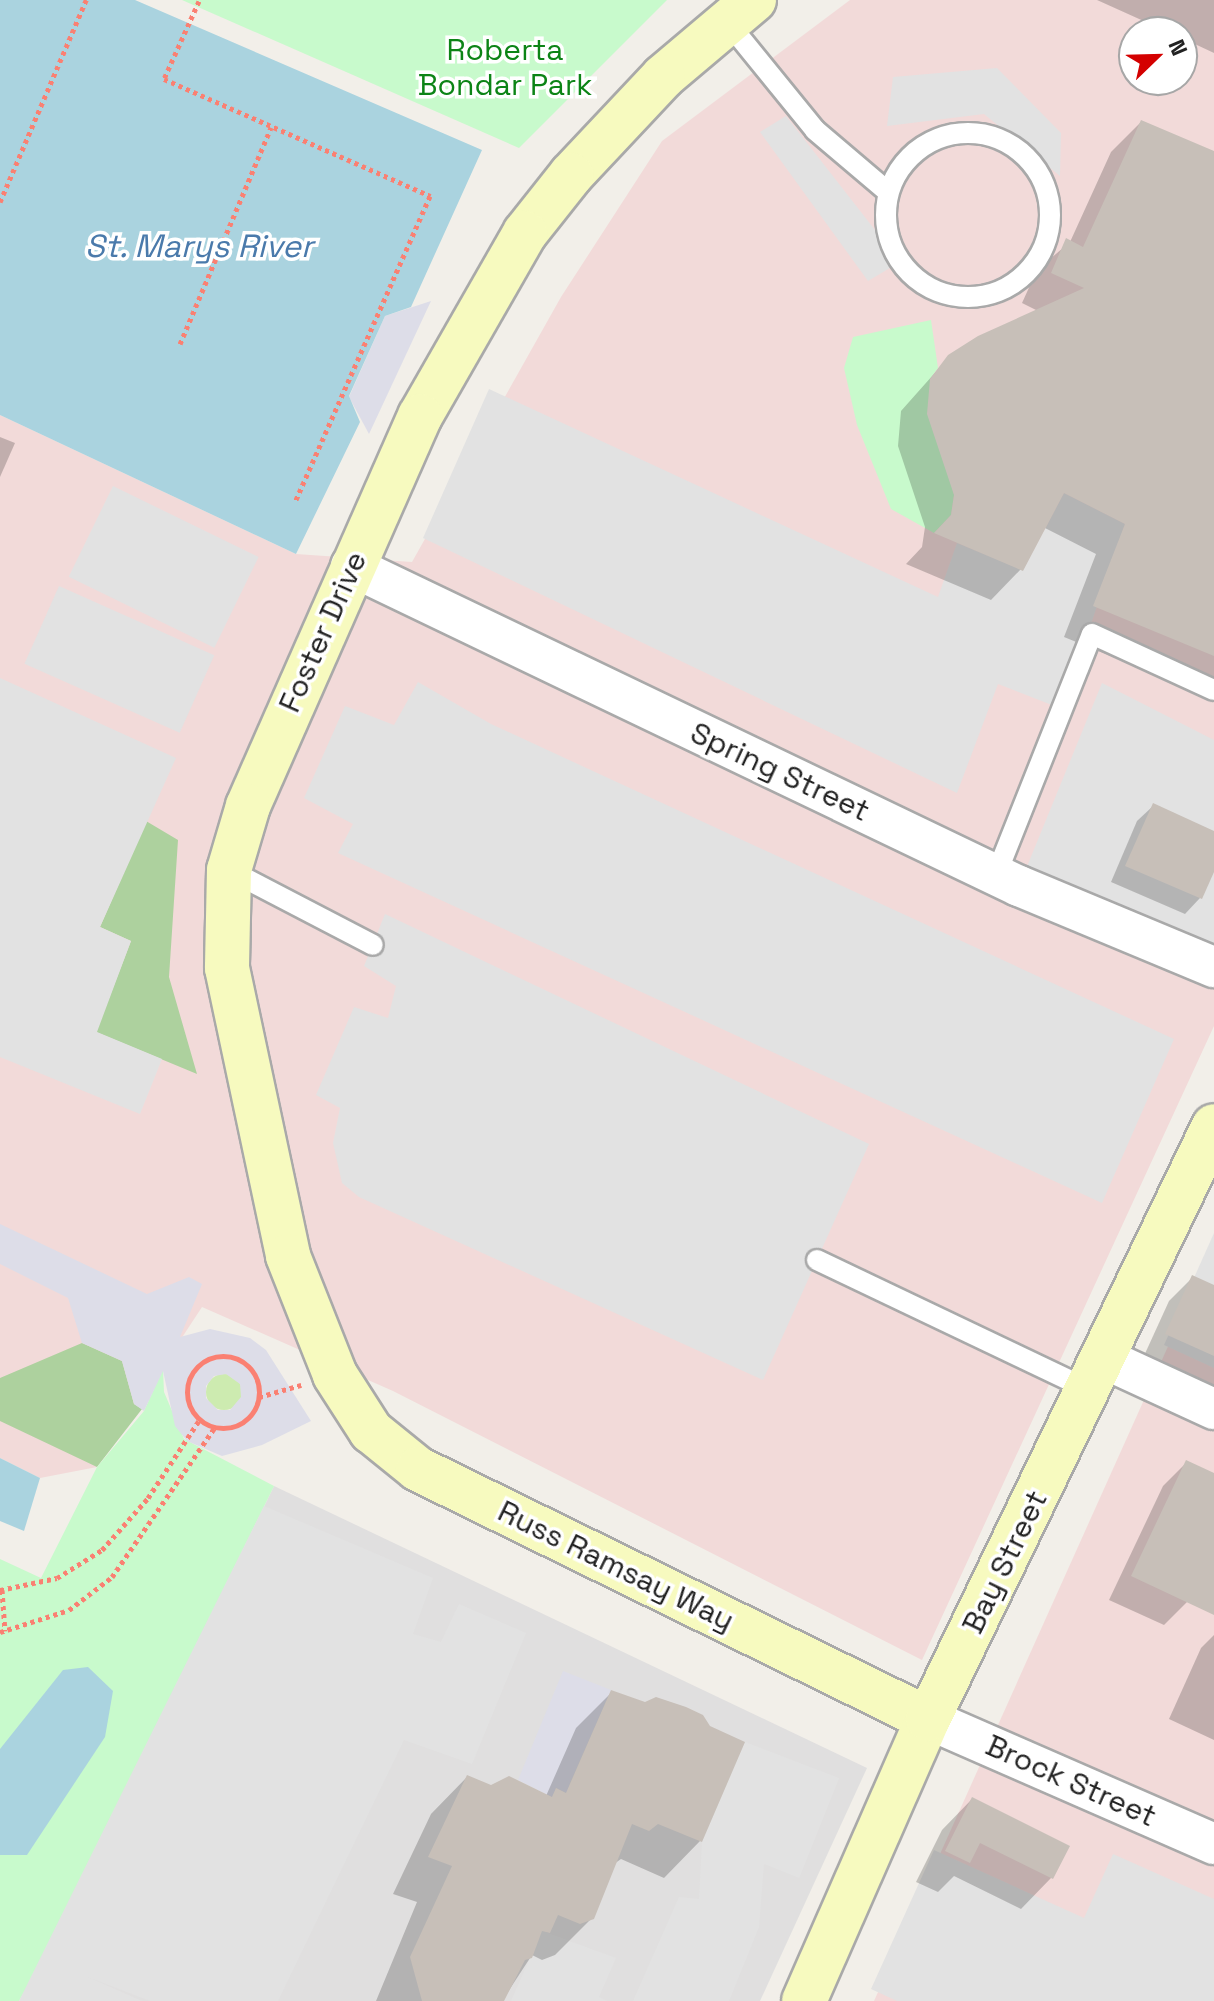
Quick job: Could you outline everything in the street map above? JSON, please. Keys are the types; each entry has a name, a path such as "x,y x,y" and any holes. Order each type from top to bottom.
{"street":[{"name":"Foster Drive","path":"335,1375 288,1256 227,968 229,870 248,806 351,566 420,416 525,233 571,175 663,77 742,12"},
{"name":"Spring Street","path":"351,566 996,875 1214,967"},
{"name":"Bay Street","path":"804,2001 928,1719 1214,1126"},
{"path":"1096,1374 1214,1409"},
{"name":"Russ Ramsay Way","path":"335,1375 371,1431 418,1469 928,1719"},
{"name":"Brock Street","path":"928,1719 1214,1844"}],"lane":[{"path":"742,12 815,130 888,192 890,240 900,262 920,282 945,294 973,298 1000,292 1032,266 1050,229 1050,201 1041,174 1012,145 972,131 945,135 919,147 900,167 888,192"},
{"path":"996,875 1092,634 1214,690"},
{"path":"229,870 373,945"},
{"path":"817,1260 1096,1374"}],"path":[{"path":"0,202 86,0"},
{"path":"199,1 164,79 430,196 295,502"},
{"path":"180,344 271,126"},
{"path":"209,1359 239,1360 258,1382 259,1397 244,1422 215,1427 200,1419 187,1396 189,1381 209,1359"},
{"path":"200,1419 148,1498 102,1550 57,1578 1,1590 2,1632 69,1610 112,1577 215,1427"}],"shaded area":[{"path":"850,0 1214,0 1214,1026 922,1660 393,1391 202,1307 97,1467 40,1478 0,1458 0,415 296,554 412,562 561,297 662,141"},
{"path":"997,68 1061,133 1060,176 984,114 887,126 893,77"},
{"path":"786,116 900,262 868,281 760,132"},
{"path":"431,301 369,434 349,397 385,316"},
{"path":"489,389 938,597 957,543 1023,570 1064,493 1125,524 1062,709 998,684 957,793 423,538"},
{"path":"113,486 259,557 214,648 69,577"},
{"path":"59,586 214,655 180,733 24,664"},
{"path":"0,678 176,758 100,927 131,941 97,1032 162,1059 140,1114 0,1057"},
{"path":"418,682 491,724 1174,1039 1102,1203 338,853 353,824 304,798 345,706 394,725"},
{"path":"1102,683 1214,740 1214,946 1019,886"},
{"path":"385,914 869,1144 763,1380 359,1197 342,1183 333,1143 340,1108 316,1095 354,1007 388,1018 396,986 364,966"},
{"path":"0,1224 147,1294 189,1277 202,1284 180,1337 210,1329 250,1338 266,1350 311,1421 262,1445 222,1456 187,1441 175,1426 163,1371 144,1411 134,1404 122,1361 82,1343 68,1298 0,1264","holes":["226,1374 240,1384 241,1397 230,1410 218,1410 206,1398 206,1386 214,1376"]},
{"path":"1214,1233 1214,1368 1164,1345"},
{"path":"1214,1244 1214,2001 874,2001"},
{"path":"274,1486 867,1768 760,2001 66,2001 43,1959"},
{"path":"264,1506 433,1578 413,1634 441,1642 459,1604 526,1633 472,1764 404,1740 278,2001 150,2001 88,1977 142,2001 19,2001"},
{"path":"563,1671 611,1690 569,1785 586,1803 556,1788 552,1797 518,1780"},
{"path":"745,1742 839,1778 799,1878 764,1864 759,1927 729,2001 633,2001 679,1897 699,1899 702,1842"},
{"path":"934,1850 1084,1918 1113,1854 1214,1899 1214,2001 897,2001 871,1989"},
{"path":"542,1931 616,1958 599,1997 607,2001 511,2001"}],"green space":[{"name":"Roberta Bondar Park","path":"182,0 667,0 519,148"},
{"path":"931,320 938,368 930,379 954,495 951,515 934,533 891,509 857,425 844,368 853,337"},
{"path":"146,821 178,840 169,977 197,1074 96,1032 131,941 100,927"},
{"path":"82,1343 122,1361 134,1404 142,1409 97,1467 0,1421 0,1378"},
{"path":"163,1369 164,1392 184,1439 274,1486 43,1959 19,2001 0,2001 0,1559 41,1578 97,1467 144,1411"},
{"path":"224,1374 237,1379 242,1392 237,1405 224,1410 211,1405 206,1392 211,1379"}],"water":[{"name":"St. Marys River","path":"0,0 135,0 482,150 411,307 385,316 349,396 360,422 296,554 0,415"},
{"path":"0,1458 40,1478 24,1531 0,1521"},
{"path":"88,1667 113,1691 105,1737 27,1855 0,1855 0,1749 63,1670"}],"building":[{"path":"1141,120 1214,151 1214,656 1093,606 1125,524 1064,493 1023,571 934,533 951,515 954,495 927,414 930,379 948,355 978,336 1084,288 1051,273 1066,238 1083,247"},
{"path":"1153,803 1214,831 1214,872 1202,899 1125,866"},
{"path":"1192,1275 1214,1285 1214,1356 1165,1334"},
{"path":"1186,1460 1214,1473 1214,1615 1131,1576"},
{"path":"611,1690 645,1702 656,1697 686,1707 703,1715 710,1726 745,1742 702,1842 658,1824 649,1831 632,1824 594,1919 580,1924 558,1915 550,1933 542,1931 532,1958 525,1960 504,2001 422,2001 410,1957 452,1866 428,1857 467,1775 491,1785 509,1776 552,1797 556,1788 566,1793"},
{"path":"972,1797 1070,1846 1053,1879 980,1843 970,1863 945,1851"}]}
